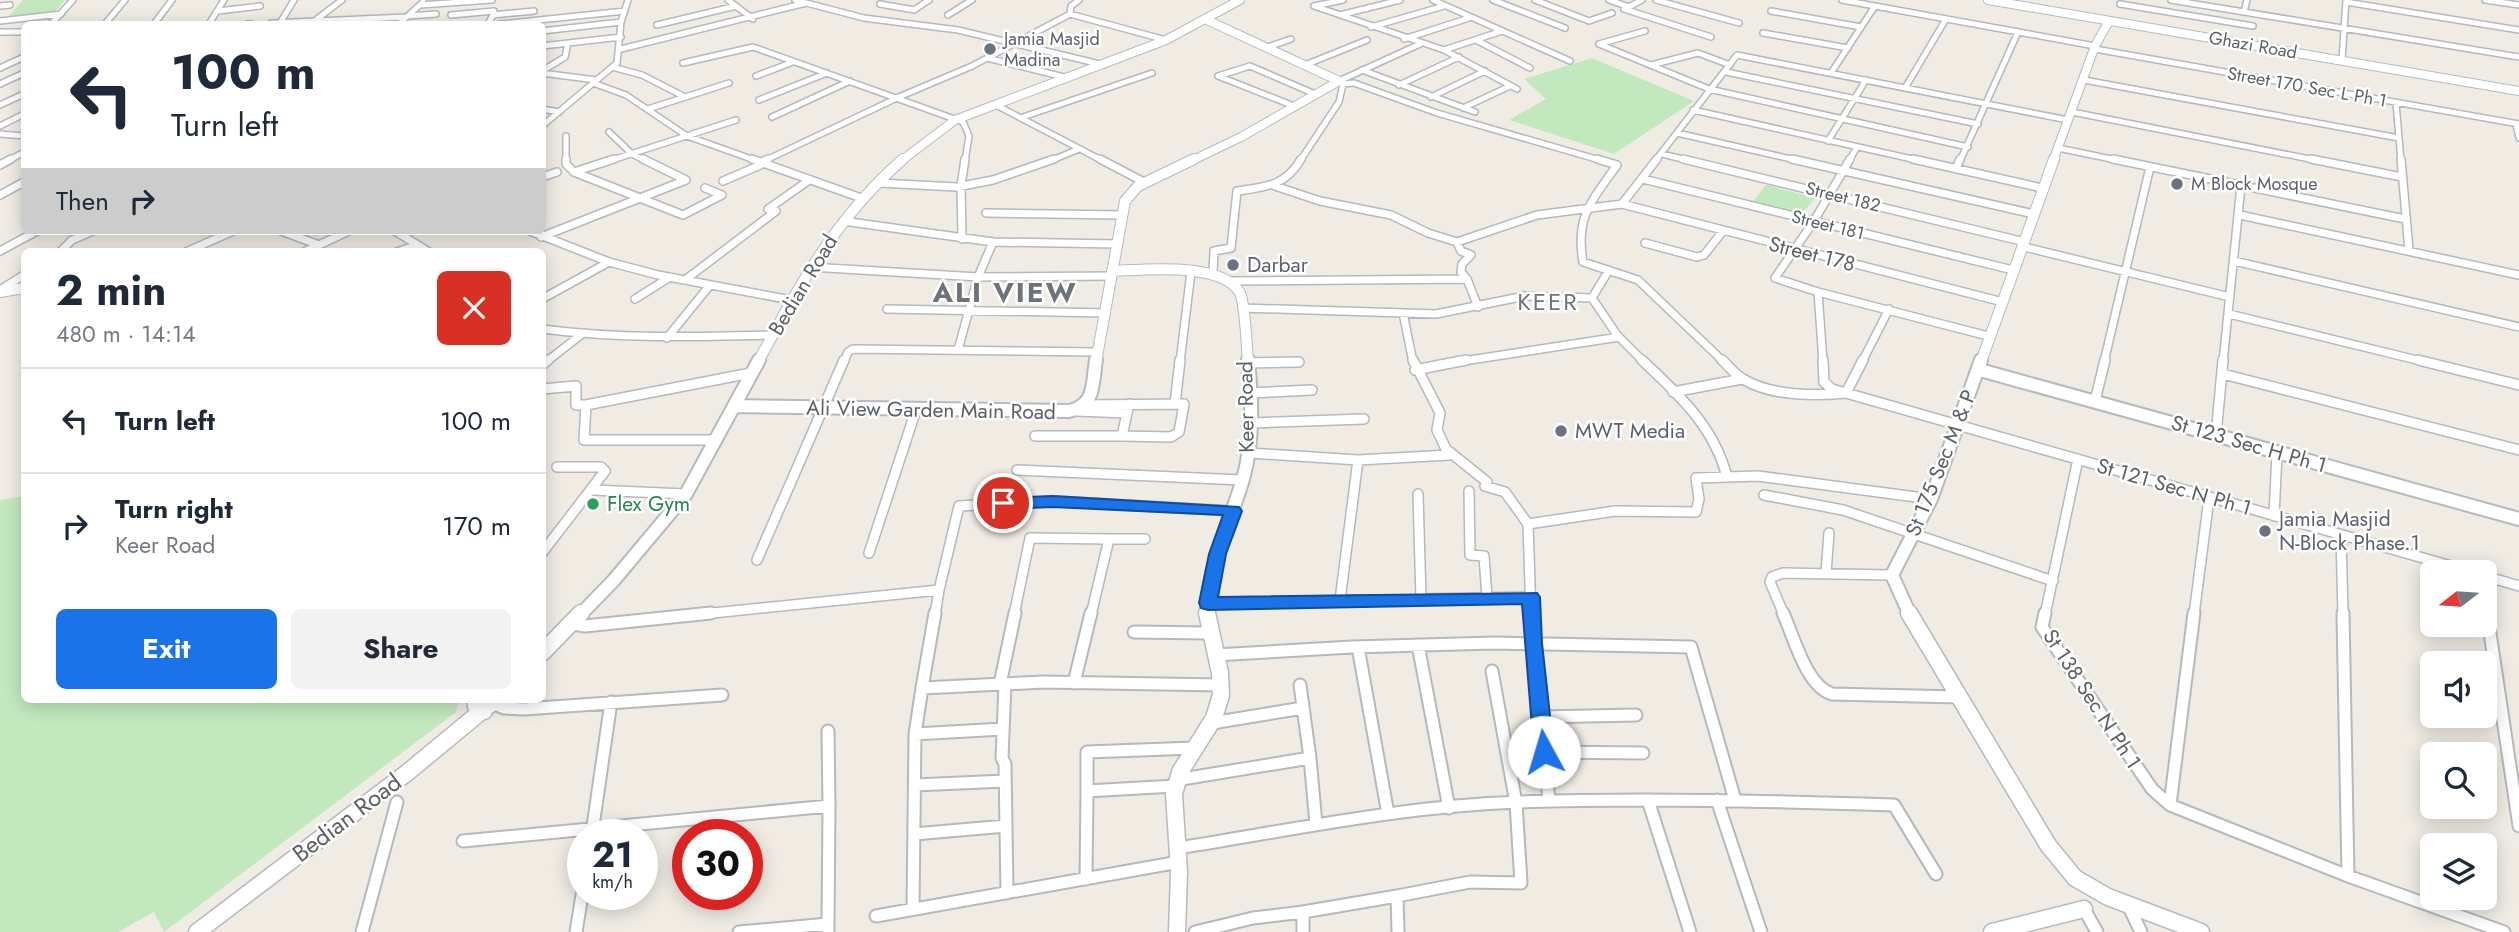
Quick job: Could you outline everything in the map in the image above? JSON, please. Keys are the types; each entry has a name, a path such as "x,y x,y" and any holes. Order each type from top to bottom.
{"main road":[{"name":"Bedian Road","path":"197,932 408,772 486,703"}],"street":[{"path":"54,21 73,0"},
{"path":"108,21 125,0"},
{"path":"156,21 172,0"},
{"path":"211,21 224,0"},
{"path":"281,21 294,0"},
{"path":"313,21 342,0"},
{"path":"402,21 422,3 492,0"},
{"path":"546,123 617,63 621,49 621,22 628,1 641,0"},
{"path":"728,0 753,19"},
{"path":"887,0 880,4 914,10 929,0"},
{"path":"948,15 972,0"},
{"path":"1070,14 1071,6 1079,0"},
{"name":"Bedian Road","path":"546,649 614,580 686,494 810,267 843,221 879,183 955,120 1106,65 1166,40 1241,0"},
{"path":"1343,0 1314,6 1404,39 1444,50 1517,89"},
{"path":"1339,15 1400,0"},
{"path":"1433,0 1570,61"},
{"path":"1493,0 1565,28"},
{"path":"1535,0 1589,21 1612,13"},
{"path":"1609,0 1629,7"},
{"path":"1642,0 1624,9 1711,37"},
{"path":"1656,0 1739,23"},
{"name":"Street 170 Sec L Ph 1","path":"1842,0 2517,124"},
{"name":"Ghazi Road","path":"1987,0 2519,91"},
{"path":"2041,9 2045,0"},
{"path":"2171,0 2519,57"},
{"path":"2244,12 2247,0"},
{"path":"2485,0 2519,5"},
{"path":"621,49 753,19 802,1 864,18 958,30 1012,45 1106,65"},
{"path":"2342,60 2346,1 2519,30"},
{"path":"2110,21 2121,2 2253,26"},
{"path":"0,6 10,5"},
{"path":"1371,27 1444,5"},
{"path":"218,11 260,6"},
{"path":"657,25 736,6"},
{"path":"1831,73 1875,6"},
{"path":"450,15 494,11 490,21"},
{"path":"493,15 534,11"},
{"path":"529,21 625,11"},
{"path":"1771,11 1861,27"},
{"path":"0,21 61,14"},
{"path":"342,21 436,14"},
{"path":"723,181 986,58 1070,14 1166,40"},
{"path":"1404,39 1469,18"},
{"path":"1905,88 1946,19"},
{"path":"1207,20 1339,81"},
{"name":"St 175 Sec M & P","path":"1892,576 1931,499 1956,425 1980,370 1988,337 2003,302 2042,188 2095,48 2110,21"},
{"path":"546,31 621,22"},
{"path":"1444,50 1503,31"},
{"path":"1645,31 1599,44 1709,89 1968,147"},
{"path":"0,32 21,32"},
{"path":"1956,169 2018,32"},
{"path":"1763,33 1847,48"},
{"path":"546,46 621,37"},
{"path":"1265,48 1291,39"},
{"path":"1305,65 1367,40"},
{"path":"1476,40 1530,68"},
{"path":"546,69 565,57 568,43"},
{"path":"996,105 1144,182 1241,137 1339,81 1420,44"},
{"path":"683,63 753,47 899,97 962,122 969,136 961,186 962,239"},
{"path":"1651,65 1696,53 1728,68 1978,124"},
{"path":"1213,272 1214,251 1231,248 1238,206 1237,191 1275,186 1320,201 1391,215 1428,233 1457,242 1537,215 1622,204 1737,55 1986,104 2070,116 2402,177"},
{"path":"1399,85 1459,57"},
{"path":"1,67 21,58"},
{"path":"986,58 1068,78"},
{"path":"756,76 793,62"},
{"path":"1294,106 1219,76 1250,66 1315,94"},
{"path":"1,67 21,67"},
{"path":"612,67 642,75 685,97"},
{"path":"1362,70 1475,112"},
{"path":"1431,97 1485,71"},
{"path":"759,100 828,72"},
{"path":"546,73 595,82 626,95 687,136 864,199"},
{"path":"1020,117 1152,73"},
{"path":"0,85 21,74"},
{"path":"1828,141 1866,80"},
{"path":"2084,80 2399,138"},
{"path":"772,117 850,81"},
{"path":"648,109 729,83"},
{"path":"1275,186 1294,171 1339,102 1343,84 1354,83 1437,113 1617,165 1584,209 1578,243 1583,262 1638,280 1742,379 1763,387 1796,393 1822,396 1846,393"},
{"path":"1463,108 1510,86"},
{"path":"0,105 21,94"},
{"path":"2396,103 2409,250"},
{"path":"546,110 559,112"},
{"path":"1693,110 2042,188"},
{"path":"0,126 21,116"},
{"path":"574,172 737,120"},
{"path":"2517,124 2519,138"},
{"path":"541,237 687,180 632,154 609,132"},
{"path":"1677,133 2034,214"},
{"path":"0,134 21,136"},
{"path":"566,136 566,164 574,172 683,215 722,195 705,188"},
{"path":"1857,147 1814,221 1776,278 1818,292 1988,337"},
{"path":"2058,148 2405,219"},
{"path":"879,183 938,188 961,186 1010,175 1079,149"},
{"path":"3,162 21,153"},
{"name":"Street 182","path":"1662,154 1830,194 2230,297"},
{"path":"3,162 21,163"},
{"path":"2095,401 2150,167"},
{"path":"546,176 557,173"},
{"name":"Street 181","path":"1643,179 2013,270"},
{"path":"685,280 776,211 768,209 808,181"},
{"name":"Ali View Garden Main Road","path":"735,406 916,410 1080,408 1089,401 1125,201 1133,190 1144,182"},
{"path":"0,195 21,184"},
{"path":"2216,435 2241,186"},
{"name":"Street 178","path":"1622,204 2003,302"},
{"path":"986,213 1122,215"},
{"path":"2240,215 2519,275"},
{"path":"843,221 993,242 1116,243"},
{"path":"1645,243 1698,257 1704,255 1723,231"},
{"path":"0,251 30,235"},
{"path":"64,248 72,240 84,235"},
{"path":"195,248 224,235"},
{"path":"292,235 319,245"},
{"path":"313,248 340,235"},
{"path":"401,235 422,248"},
{"path":"537,235 609,262 659,275 791,300"},
{"path":"958,350 978,277 993,242"},
{"path":"1457,242 1461,251 1471,255 1462,264 1461,272 1467,279 1478,307"},
{"path":"408,248 416,245"},
{"path":"2234,261 2519,327"},
{"path":"546,297 609,262"},
{"path":"810,267 978,277 1213,272 1231,281 1467,279"},
{"path":"1592,298 1609,270"},
{"path":"1175,404 1191,272"},
{"path":"0,291 21,277"},
{"path":"635,299 670,277"},
{"name":"Keer Road","path":"1221,685 1208,633 1208,603 1218,554 1234,511 1249,453 1251,423 1241,294 1231,281"},
{"path":"667,338 710,285"},
{"path":"0,291 21,288"},
{"path":"1818,292 1824,382 1846,393 1956,425"},
{"path":"1242,308 1436,314 1525,296 1592,298"},
{"path":"1592,298 1619,337 1709,430 1720,452 1727,477"},
{"path":"887,309 1105,313"},
{"path":"1846,393 1889,309"},
{"path":"1403,313 1407,348 1415,370 1440,413 1436,422 1449,455 1483,476 1487,482 1485,486 1505,492 1528,524 1532,643 1549,802"},
{"path":"2229,314 2519,385"},
{"path":"546,329 582,334 667,338 772,335"},
{"path":"546,362 582,334"},
{"path":"1415,370 1619,337"},
{"path":"757,560 848,352 853,349 1097,352"},
{"path":"1247,363 1299,362"},
{"name":"St 123 Sec H Ph 1","path":"1980,370 2519,519"},
{"path":"546,389 576,386 576,405 586,405 751,373"},
{"path":"2223,374 2519,450"},
{"path":"1673,392 1742,379"},
{"path":"1249,393 1312,390"},
{"path":"1035,436 1171,438 1180,432 1184,404 1128,409 1080,408"},
{"path":"586,405 584,440 716,440"},
{"path":"1122,436 1128,409"},
{"path":"869,553 916,410"},
{"path":"1251,423 1364,419"},
{"name":"St 121 Sec N Ph 1","path":"1956,425 2431,560"},
{"path":"1249,453 1358,460 1449,455"},
{"path":"2274,516 2277,453"},
{"name":"St 138 Sec N Ph 1","path":"2078,459 2042,627 2152,789 2170,805"},
{"path":"1340,600 1358,460"},
{"path":"546,548 593,490 604,468 557,467"},
{"path":"1017,470 1242,480"},
{"path":"1528,524 1615,511 1696,512 1699,499 1696,478 1758,476 1931,499"},
{"path":"593,490 686,494"},
{"path":"1469,491 1470,555 1484,556 1487,598"},
{"path":"1418,494 1421,599"},
{"path":"1764,495 1822,505 1914,532 2053,581"},
{"path":"2209,498 2170,805 2348,876 2504,932"},
{"path":"913,909 915,734 939,590 959,506 1053,501 1234,511"},
{"path":"1826,573 1829,533"},
{"path":"2342,534 2348,876"},
{"path":"1007,893 1002,684 1030,538 1144,539"},
{"path":"1074,683 1109,539"},
{"path":"1958,697 1832,694 1818,688 1770,582 1772,578 1783,573 1892,576 1905,606 1958,697 2048,845 2075,878 2108,897 2201,932"},
{"path":"2497,580 2519,586"},
{"path":"573,624 586,626 669,619 939,590"},
{"path":"1208,603 1531,597"},
{"path":"1134,632 1208,633"},
{"path":"2490,637 2519,826"},
{"path":"1213,656 1358,646 1532,643 1691,647 1735,800"},
{"path":"1418,645 1449,808"},
{"path":"1358,646 1388,814"},
{"path":"1195,932 1253,918 1303,912 1470,882 1521,883 1521,839 1517,802 1492,671"},
{"path":"922,688 1074,683 1221,685 1220,702 1176,783 1174,826 1179,855 1177,932"},
{"path":"1300,685 1316,824"},
{"path":"486,703 513,709 722,695"},
{"path":"594,819 611,702"},
{"path":"1210,723 1303,708"},
{"path":"1540,717 1636,715"},
{"path":"915,734 1003,729"},
{"path":"739,932 828,928 828,731"},
{"path":"1086,879 1087,752 1194,748"},
{"path":"1544,752 1643,753"},
{"path":"1087,791 1176,783 1310,758"},
{"path":"915,785 1005,780"},
{"path":"1648,800 1690,932"},
{"path":"1717,800 1761,932"},
{"path":"876,916 1086,879 1316,824 1388,814 1517,802 1735,800 1894,805 1936,874"},
{"path":"362,932 397,802"},
{"path":"658,825 829,806"},
{"path":"914,834 1006,826"},
{"path":"463,841 567,834"},
{"path":"1397,896 1398,932"},
{"path":"2127,903 2141,932"},
{"path":"1992,932 2084,909 2097,932"},
{"path":"576,932 580,910"},
{"path":"1303,912 1303,932"}],"green space":[{"path":"23,0 65,0 53,14 6,19"},
{"path":"1592,58 1694,101 1614,154 1509,120 1546,99 1524,79"},
{"path":"1766,185 1815,198 1801,215 1752,202"},
{"path":"21,496 21,703 458,703 456,712 164,932 154,912 118,932 0,932 0,500"}],"place":[{"name":"Jamia Masjid Madina","path":"990,49"},
{"name":"M Block Mosque","path":"2177,184"},
{"name":"Darbar","path":"1233,265"},
{"name":"MWT Media","path":"1561,431"},
{"name":"Flex Gym","path":"593,504"},
{"name":"Jamia Masjid N-Block Phase.1","path":"2265,531"}],"district":[{"name":"ALI VIEW","path":"1005,292"},
{"name":"KEER","path":"1548,302"}],"route":[{"path":"1003,503 1053,501 1234,511 1218,554 1208,603 1531,597 1532,643 1544,752"}]}
